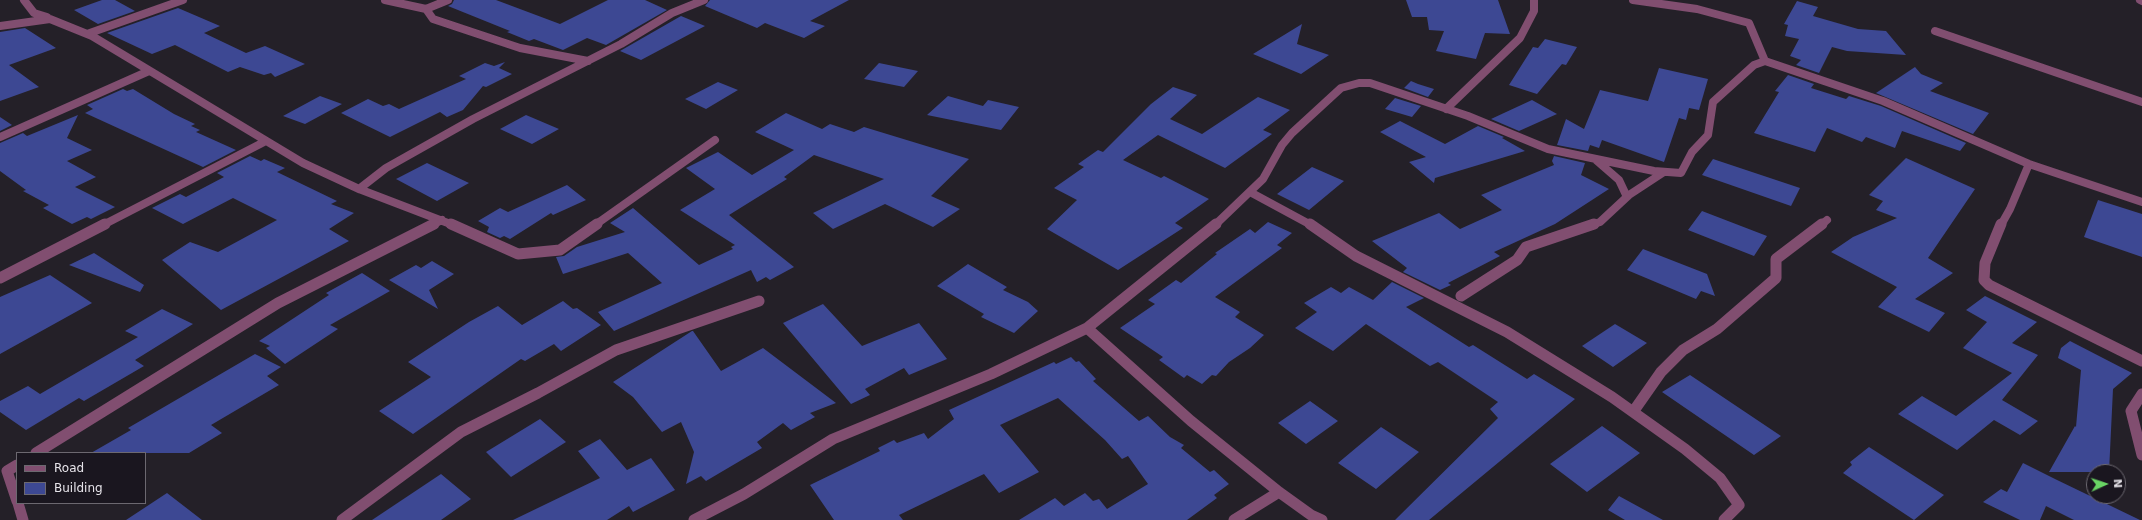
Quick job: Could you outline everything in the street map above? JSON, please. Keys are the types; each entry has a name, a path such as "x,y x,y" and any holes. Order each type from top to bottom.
{"street":[{"path":"24,0 34,13 87,34 309,167 359,189 442,220 518,254 560,250 715,140"},
{"path":"87,34 183,0"},
{"path":"385,0 426,9 448,0"},
{"path":"359,189 386,168 473,119 588,61 672,13 704,0"},
{"path":"1446,109 1520,38 1534,12 1534,0"},
{"path":"1633,0 1697,9 1749,23 1765,61"},
{"path":"426,9 433,19 520,48 588,61"},
{"path":"0,26 50,19"},
{"path":"1935,31 2142,102"},
{"path":"694,520 744,494 833,439 991,374 1086,328 1208,232 1263,179 1282,145 1292,133 1329,101 1341,88 1359,83 1370,83 1446,109 1548,149 1596,160 1664,172 1681,173 1692,152 1708,135 1713,102 1754,65 1765,61 1883,100 2029,164 2142,202"},
{"path":"0,138 149,71"},
{"path":"0,278 266,141"},
{"path":"1596,160 1619,180 1627,197"},
{"path":"2029,164 2010,209 1998,230 1985,263 1984,280 1989,285 2142,361"},
{"path":"1461,296 1517,260 1526,246 1600,222 1627,197 1664,172"},
{"path":"1250,192 1304,220 1356,256 1507,332 1568,368 1633,412 1685,449 1720,478 1739,505 1724,520"},
{"path":"38,452 278,303 442,220"},
{"path":"1633,412 1661,372 1683,350 1717,329 1776,278 1776,259 1827,220"},
{"path":"342,520 461,432 538,393 616,350 759,301"},
{"path":"1086,328 1191,421 1279,492 1311,515 1322,520"},
{"path":"2142,394 2131,411 2142,455"},
{"path":"8,468 16,498"},
{"path":"1234,520 1279,492"},
{"path":"18,504 23,520"}],"building":[{"path":"102,0 115,0 135,11 98,24 74,10"},
{"path":"454,0 496,0 560,24 608,0 645,0 667,10 606,45 587,38 563,50 534,39 529,41 507,32 510,31 448,6 452,4"},
{"path":"710,0 849,0 810,21 825,26 804,38 765,23 757,28 705,6"},
{"path":"1406,0 1498,0 1510,34 1485,33 1476,59 1436,51 1444,31 1429,30 1427,17 1412,17"},
{"path":"1797,1 1818,7 1813,16 1858,29 1886,31 1906,55 1847,51 1832,47 1819,73 1796,65 1801,60 1790,56 1799,39 1785,36 1788,25 1784,24"},
{"path":"178,8 220,26 204,33 246,53 265,46 305,64 275,77 271,73 264,75 240,67 228,72 175,45 152,54 107,33"},
{"path":"681,16 705,26 641,60 620,51"},
{"path":"1302,24 1297,44 1329,55 1301,74 1253,54"},
{"path":"25,28 56,48 9,65 39,87 0,101 0,32"},
{"path":"1545,39 1577,47 1566,65 1562,64 1537,94 1509,85 1533,47 1538,48"},
{"path":"505,62 499,68 512,74 486,87 483,86 463,110 447,117 440,112 390,137 341,113 368,99 383,106 389,104 399,109 466,79 459,76 485,63 494,66"},
{"path":"879,63 918,71 904,87 864,79"},
{"path":"1915,67 1921,74 1943,83 1930,91 1989,113 1973,134 1876,93"},
{"path":"1659,68 1708,79 1699,110 1689,108 1686,120 1679,118 1664,162 1602,140 1599,148 1590,145 1588,151 1557,145 1566,119 1584,129 1600,90 1648,101"},
{"path":"1788,75 1814,84 1811,88 1846,99 1849,96 1881,106 1966,143 1960,151 1902,131 1895,148 1866,137 1862,142 1827,128 1815,152 1754,133 1779,92 1775,91"},
{"path":"1411,81 1434,89 1428,97 1404,88"},
{"path":"718,82 738,90 706,109 685,99"},
{"path":"1173,87 1197,95 1170,119 1202,134 1258,97 1290,110 1263,130 1272,134 1225,168 1158,135 1123,160 1161,178 1164,176 1209,199 1175,223 1183,228 1118,270 1047,229 1077,200 1054,188 1084,167 1078,164 1098,150 1103,152 1151,104"},
{"path":"123,89 127,91 133,89 174,114 195,124 191,126 200,130 196,132 236,150 203,167 85,113 93,109 87,105"},
{"path":"320,96 342,104 305,124 283,116"},
{"path":"948,96 983,106 988,100 1019,107 1001,130 927,115"},
{"path":"1395,98 1421,106 1412,117 1385,109"},
{"path":"1532,100 1557,114 1519,131 1491,119"},
{"path":"786,113 822,129 830,124 854,132 864,127 969,159 931,196 960,209 933,227 885,204 833,229 813,213 884,179 814,155 784,177 787,179 729,215 794,267 770,280 766,277 757,282 751,270 614,331 598,312 662,283 628,253 563,274 556,257 564,256 577,247 625,232 610,223 633,208 699,265 733,249 731,247 735,245 680,210 715,189 686,168 718,152 752,175 794,150 755,132"},
{"path":"78,115 67,138 92,150 67,161 96,177 75,187 115,207 91,219 87,217 72,224 43,208 49,205 23,191 26,190 0,171 0,143 23,133 27,136"},
{"path":"526,115 559,129 532,144 500,129"},
{"path":"0,117 12,125 0,131"},
{"path":"1400,121 1445,144 1478,126 1504,137 1502,138 1525,151 1435,178 1434,183 1409,162 1426,157 1380,132"},
{"path":"250,156 261,161 264,159 285,168 277,172 337,201 331,204 354,213 329,229 349,241 221,310 162,260 190,242 218,252 277,220 233,198 183,224 152,208 180,194 186,197 224,177 217,173"},
{"path":"1554,156 1585,163 1581,175 1609,189 1555,224 1494,252 1500,256 1448,283 1451,285 1440,290 1403,272 1407,268 1372,241 1439,213 1460,229 1502,210 1481,195 1554,165 1552,161"},
{"path":"1906,158 1975,189 1928,258 1953,273 1915,299 1945,313 1929,332 1878,307 1897,287 1831,252 1853,237 1897,218 1876,210 1883,201 1869,195"},
{"path":"1713,159 1800,188 1791,206 1702,175"},
{"path":"427,163 469,183 437,201 396,179"},
{"path":"1312,167 1344,181 1309,210 1277,194"},
{"path":"567,185 586,200 553,215 551,213 510,239 504,236 500,238 487,232 489,227 478,221 500,208 508,212"},
{"path":"2098,200 2142,214 2142,257 2084,237"},
{"path":"1702,211 1767,236 1754,256 1688,230"},
{"path":"1268,222 1292,233 1277,245 1282,248 1215,297 1240,312 1235,317 1264,335 1250,348 1229,362 1216,376 1212,375 1202,384 1187,375 1184,378 1159,360 1163,357 1120,328 1155,304 1148,300 1176,280 1181,283 1217,254 1215,253 1250,229 1255,233"},
{"path":"1643,249 1707,274 1715,296 1701,291 1696,299 1627,270"},
{"path":"94,253 144,285 140,292 69,265"},
{"path":"432,261 454,274 429,290 438,309 389,280 416,265 421,268"},
{"path":"968,264 1007,287 1003,290 1028,302 1038,311 1014,333 981,317 984,314 937,286"},
{"path":"362,273 390,291 330,325 338,329 285,364 266,348 270,346 259,341 329,295 326,293"},
{"path":"50,275 92,303 0,354 0,297"},
{"path":"1392,282 1424,298 1406,307 1469,347 1473,345 1527,379 1534,374 1575,399 1429,520 1395,520 1498,418 1490,409 1498,402 1438,362 1430,366 1366,324 1333,351 1295,328 1317,312 1304,303 1331,287 1341,293 1349,287 1373,300"},
{"path":"1985,296 2037,322 2012,343 2038,355 2002,400 2038,421 2020,435 1994,420 1957,450 1898,414 1922,396 1956,416 2012,373 1963,348 1987,322 1966,310"},
{"path":"563,301 573,309 577,308 601,325 561,351 554,344 525,361 521,359 413,434 379,411 431,377 408,362 469,322 498,306 522,325"},
{"path":"823,304 862,346 919,323 947,359 909,375 904,368 865,389 870,395 851,404 783,323"},
{"path":"162,309 193,324 135,360 144,366 84,401 79,398 26,430 0,412 0,401 28,386 40,394 138,337 125,331"},
{"path":"1615,324 1647,343 1613,367 1582,346"},
{"path":"692,331 721,371 763,348 836,403 810,413 815,417 791,430 783,423 757,442 762,448 706,481 701,476 686,484 694,452 681,422 662,432 633,397 613,382"},
{"path":"2070,341 2132,373 2113,389 2109,464 2086,464 2086,472 2049,472 2075,426 2076,427 2081,370 2058,358 2061,348"},
{"path":"255,354 281,367 267,376 279,385 211,425 222,433 189,453 93,452 131,430 128,428"},
{"path":"1071,357 1076,362 1079,361 1096,379 1093,381 1139,421 1148,416 1170,437 1184,445 1181,448 1210,472 1214,470 1229,484 1214,495 1217,498 1187,520 1019,520 1055,498 1064,506 1085,493 1093,501 1099,499 1107,509 1148,484 1128,456 1122,459 1105,440 1058,398 1000,425 1039,472 999,493 984,474 899,515 903,520 834,520 810,485 880,451 878,448 894,440 897,443 924,433 928,439 954,419 949,410 1054,362 1056,364"},
{"path":"1690,375 1781,436 1754,455 1662,392"},
{"path":"1310,401 1338,421 1306,444 1278,423"},
{"path":"540,419 566,442 511,477 486,452"},
{"path":"1602,426 1640,453 1587,492 1550,464"},
{"path":"1381,427 1419,452 1376,489 1338,463"},
{"path":"600,439 627,470 651,458 675,490 633,512 629,506 607,520 513,520 600,478 578,451"},
{"path":"1869,447 1944,495 1914,520 1843,473 1852,465 1850,462"},
{"path":"2023,463 2086,494 2086,504 2107,504 2140,520 2074,520 2046,506 2040,520 2020,520 1983,502 2001,489 2007,492"},
{"path":"441,474 471,499 441,520 372,520"},
{"path":"167,493 202,520 126,520"},
{"path":"1619,496 1663,520 1625,520 1608,510"}]}
